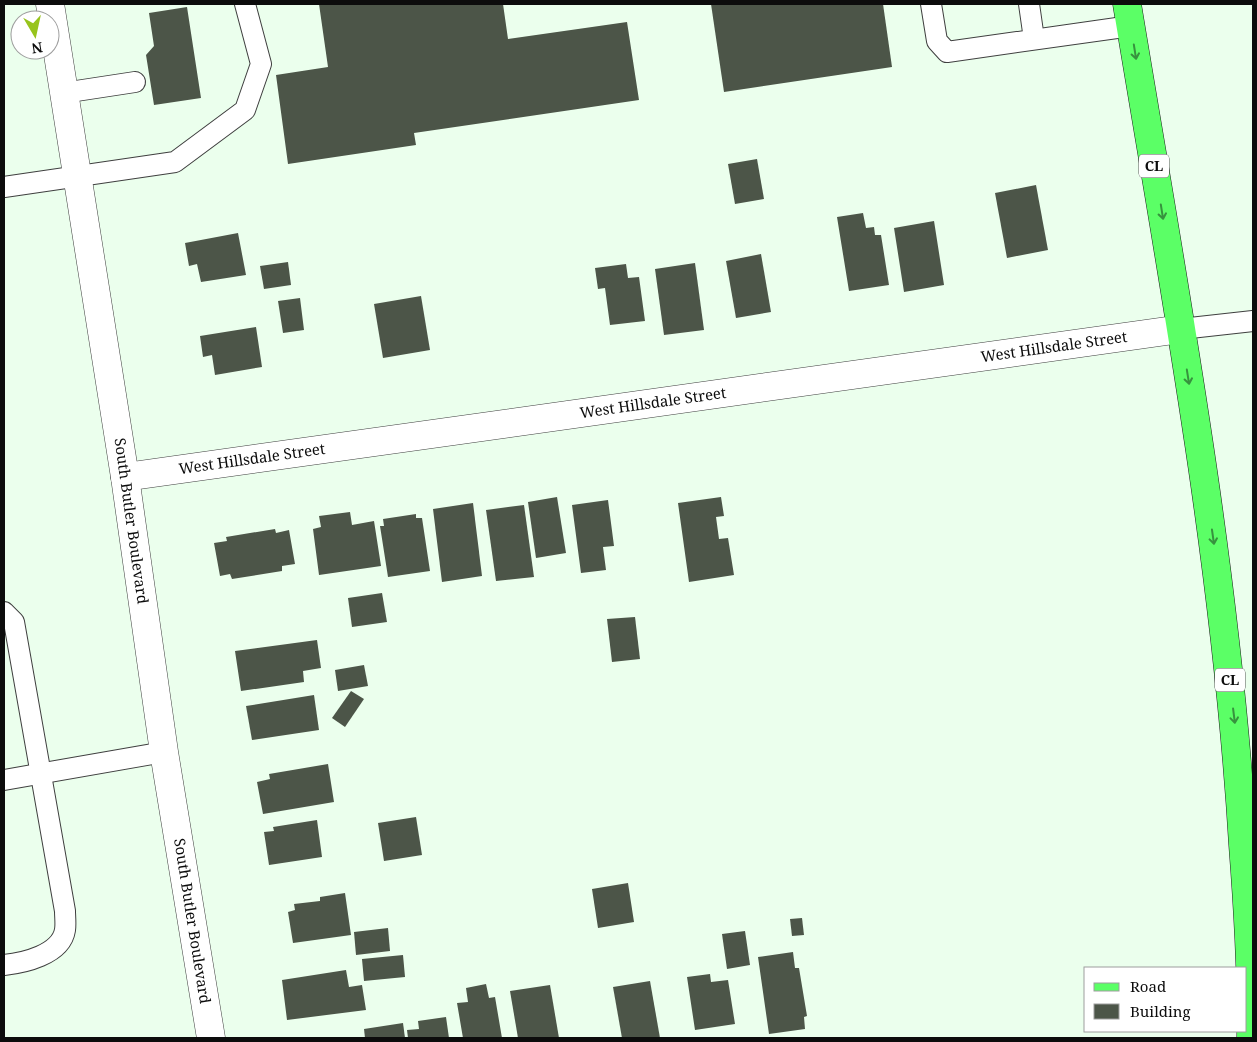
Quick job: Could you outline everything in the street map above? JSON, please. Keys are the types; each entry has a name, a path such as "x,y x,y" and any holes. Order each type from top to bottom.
{"main road":[{"name":"CL","path":"1129,15 1214,543 1237,741 1252,971 1252,1036"}],"street":[{"name":"South Butler Boulevard","path":"50,4 125,477 164,752 211,1038"},
{"name":"West Hillsdale Street","path":"125,477 1181,329"}],"lane":[{"path":"4,187 175,162 245,110 261,64 245,4"},
{"path":"931,4 937,41 946,52 1034,40 1129,15"},
{"path":"1029,4 1034,40"},
{"path":"63,92 135,82"},
{"path":"1181,329 1253,321"},
{"path":"4,612 14,622 65,911 65,932 53,949 24,963 4,965"},
{"path":"4,780 164,752"}],"building":[{"path":"319,4 503,4 508,39 627,22 639,100 414,133 416,145 288,164 276,75 328,67"},
{"path":"711,4 883,4 892,67 724,92"},
{"path":"187,7 201,98 154,105 146,55 154,46 149,13"},
{"path":"757,159 764,199 735,204 728,164"},
{"path":"1036,185 1048,250 1007,258 995,193"},
{"path":"863,213 866,228 874,227 875,235 881,235 889,285 849,291 837,217"},
{"path":"934,221 944,285 904,292 894,228"},
{"path":"238,233 246,275 201,282 197,264 189,266 185,243"},
{"path":"761,254 771,312 736,318 726,261"},
{"path":"288,262 291,285 264,289 260,266"},
{"path":"695,263 704,330 664,335 655,269"},
{"path":"626,264 628,278 639,277 645,321 610,325 605,288 598,289 595,268"},
{"path":"421,296 430,350 383,358 374,304"},
{"path":"300,298 304,330 283,333 278,301"},
{"path":"256,327 262,367 215,375 212,355 203,357 200,336"},
{"path":"557,497 566,553 536,558 528,502"},
{"path":"721,497 724,516 716,517 719,539 728,538 734,575 689,582 678,503"},
{"path":"608,500 614,546 603,547 606,570 581,573 572,505"},
{"path":"473,503 482,576 442,582 433,509"},
{"path":"524,505 534,577 496,581 486,510"},
{"path":"350,512 352,525 374,521 381,566 319,575 313,529 321,527 319,516"},
{"path":"416,514 416,518 422,518 430,571 388,577 380,526 384,526 383,519"},
{"path":"275,529 276,533 289,530 295,564 282,566 282,571 232,579 230,574 220,576 214,543 227,541 226,537"},
{"path":"382,593 387,622 352,627 348,598"},
{"path":"635,617 640,659 612,662 607,619"},
{"path":"317,640 321,668 303,671 304,682 241,691 235,651"},
{"path":"364,665 368,686 338,691 335,670"},
{"path":"351,691 364,699 345,727 332,718"},
{"path":"314,695 319,730 252,740 246,706"},
{"path":"328,764 334,802 263,814 257,782 270,779 269,774"},
{"path":"416,817 422,855 384,861 378,823"},
{"path":"317,820 322,857 269,865 264,832 274,831 273,827"},
{"path":"628,883 634,922 598,928 592,889"},
{"path":"345,893 351,935 293,943 288,912 295,910 294,904 320,901 320,897"},
{"path":"802,918 804,935 792,936 790,919"},
{"path":"388,928 390,951 356,955 354,932"},
{"path":"745,931 750,965 727,969 722,934"},
{"path":"793,952 795,968 799,968 807,1016 804,1017 805,1029 769,1034 758,957"},
{"path":"403,955 405,977 364,981 362,959"},
{"path":"346,970 349,987 362,985 366,1010 287,1020 282,980"},
{"path":"710,974 711,982 728,980 735,1024 695,1030 687,977"},
{"path":"650,981 660,1038 622,1038 613,987"},
{"path":"486,984 489,998 495,997 502,1038 463,1038 457,1003 468,1002 466,988"},
{"path":"550,985 559,1038 518,1038 510,991"},
{"path":"446,1017 449,1038 408,1038 407,1030 419,1029 418,1021"},
{"path":"403,1023 405,1038 365,1038 364,1029"}]}
